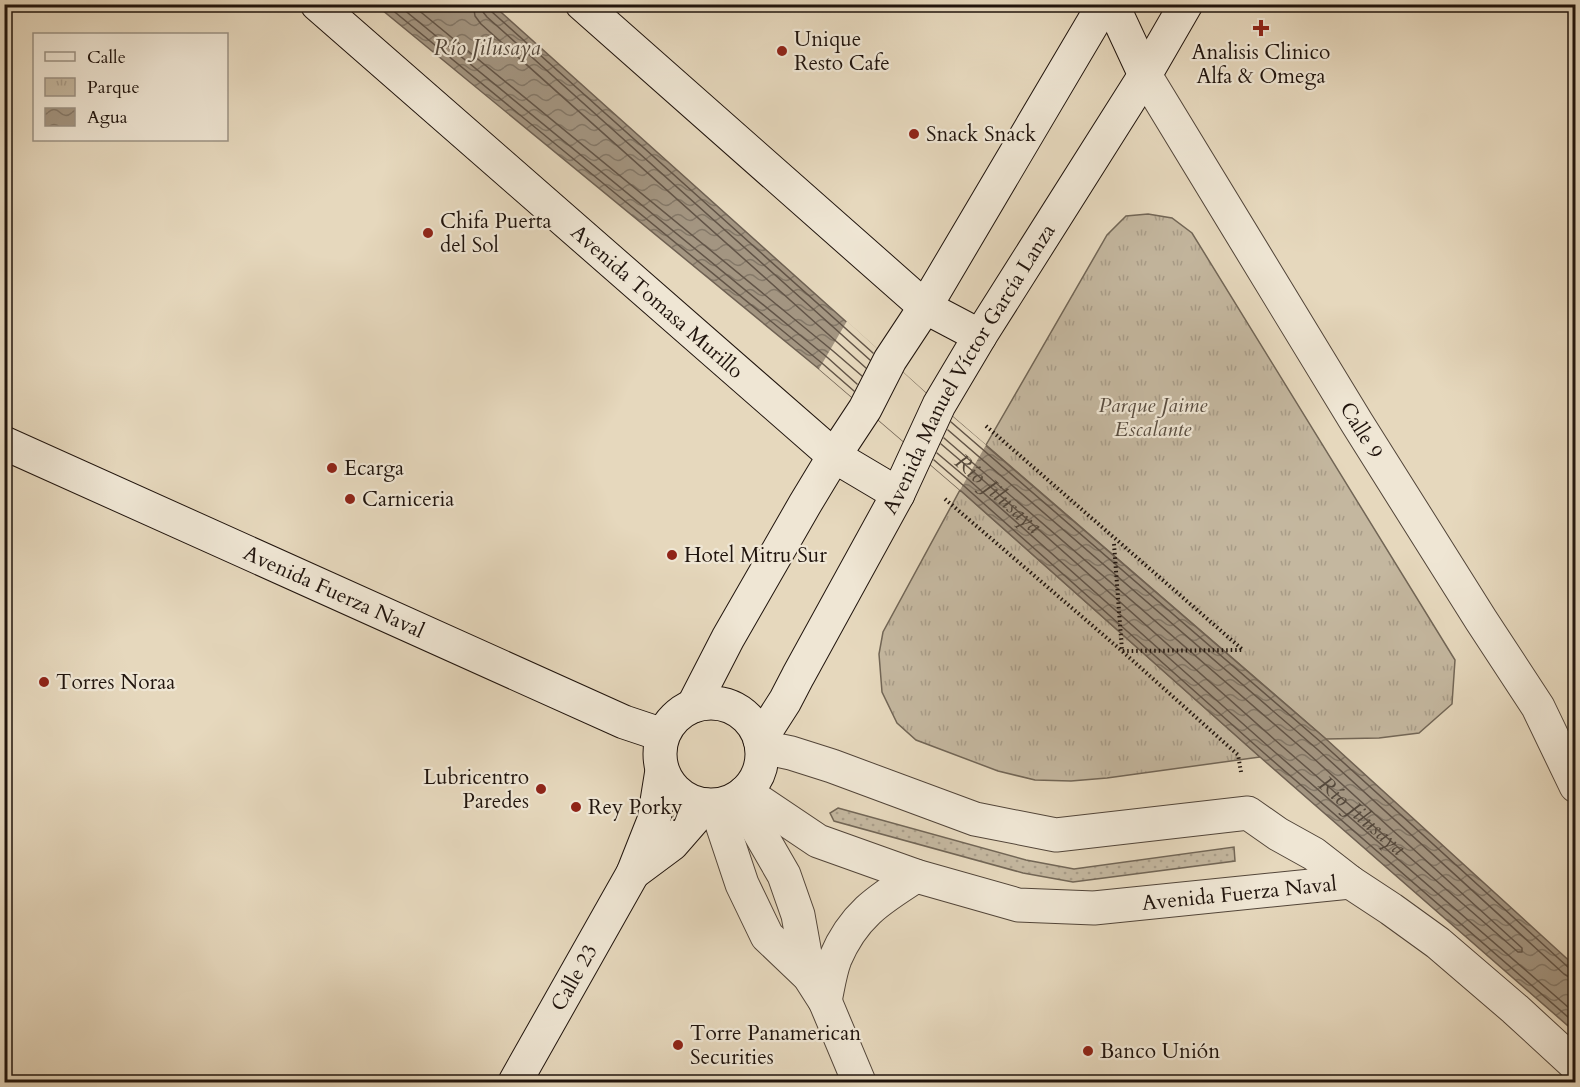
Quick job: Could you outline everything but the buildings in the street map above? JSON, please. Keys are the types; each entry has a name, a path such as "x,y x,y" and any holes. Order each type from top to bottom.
{"main road":[{"name":"Avenida Tomasa Murillo","path":"316,4 834,456 897,494"},
{"path":"582,4 925,306 980,336"},
{"path":"693,706 728,638 834,456 865,409 890,360 925,306 1104,4"},
{"name":"Calle 9","path":"1112,4 1145,75 1363,433 1538,707 1575,786"},
{"name":"Avenida Manuel Víctor García Lanza","path":"761,744 897,494 939,405 1145,75 1186,4"},
{"name":"Avenida Fuerza Naval","path":"4,443 613,717 663,735"},
{"path":"706,703 734,708 746,716 754,727 761,744 759,772 727,800 687,800 671,788 662,770 659,752 663,735 680,712 693,706 706,703"},
{"path":"761,744 832,766 975,819 1056,835 1248,813"},
{"name":"Calle 23","path":"515,1083 633,873 654,820 662,770"},
{"path":"727,800 742,884 767,936 817,988 859,1083"},
{"name":"Avenida Fuerza Naval","path":"727,800 818,841 916,876 1018,905 1094,908 1350,882"},
{"name":"Calle 23","path":"633,873 727,800"},
{"name":"Avenida Fuerza Naval","path":"1248,813 1278,834 1314,854 1350,882"},
{"path":"817,988 854,924 882,897 916,876"},
{"path":"1350,882 1438,944 1515,1009 1575,1065"}],"path":[{"path":"986,426 1115,542 1244,650 1122,651"},
{"path":"945,499 1122,651 1238,755 1248,813"},
{"path":"1115,542 1122,651"}],"green space":[{"name":"Parque Jaime Escalante","path":"1148,214 1172,218 1192,233 1455,660 1452,704 1419,733 1379,738 1326,739 986,445 1107,235 1126,216"},
{"path":"960,490 1260,757 1107,778 1071,781 1035,780 998,771 916,740 897,723 882,692 879,654 883,632"},
{"path":"838,808 1026,860 1074,869 1234,847 1235,861 1073,882 1023,873 834,821 830,813"}],"water":[{"name":"Río Jilusaya","path":"376,5 493,5 939,405 1326,739 1575,966 1575,1032 1260,757 960,490 819,369"}],"pier":[{"path":"847,321 986,445 960,490 819,369"}],"place":[{"name":"Analisis Clinico Alfa & Omega","path":"1261,28"},
{"name":"Unique Resto Cafe","path":"782,51"},
{"name":"Snack Snack","path":"914,134"},
{"name":"Chifa Puerta del Sol","path":"428,233"},
{"name":"Ecarga","path":"332,468"},
{"name":"Carniceria","path":"350,499"},
{"name":"Hotel Mitru Sur","path":"672,555"},
{"name":"Torres Noraa","path":"44,682"},
{"name":"Lubricentro Paredes","path":"541,789"},
{"name":"Rey Porky","path":"576,807"},
{"name":"Torre Panamerican Securities","path":"678,1045"},
{"name":"Banco Unión","path":"1088,1051"}]}
